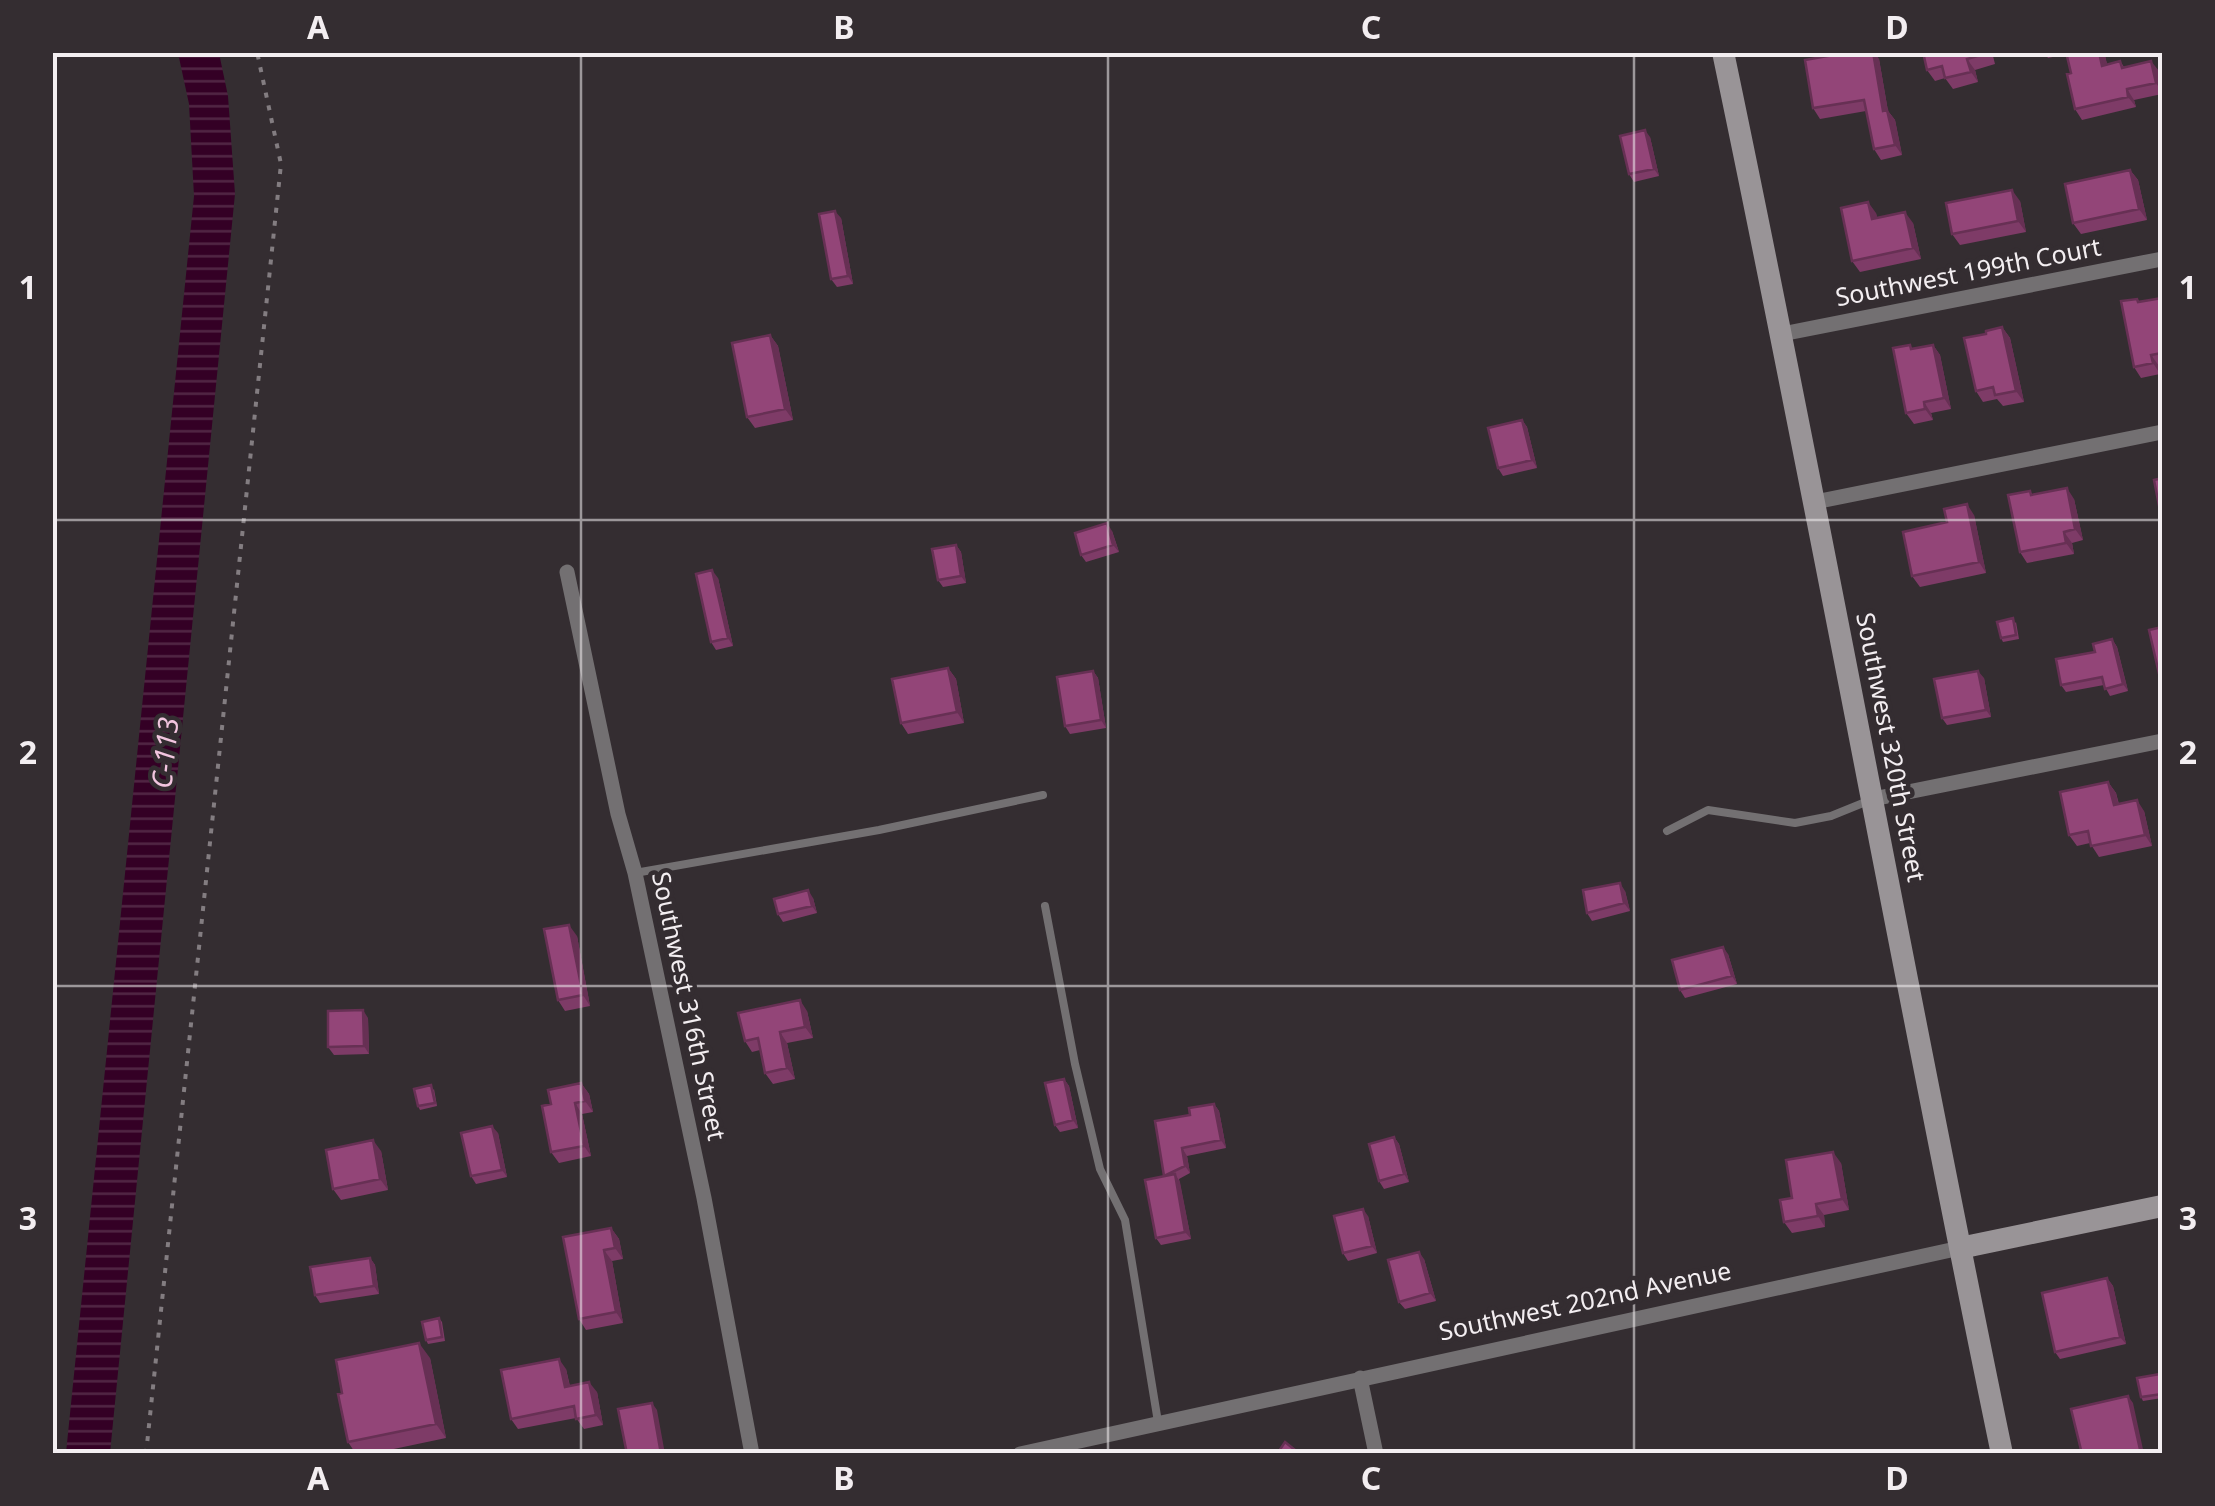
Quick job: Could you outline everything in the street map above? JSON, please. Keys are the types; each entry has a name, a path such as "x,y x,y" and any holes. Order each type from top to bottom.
{"street":[{"name":"Southwest 320th Street","path":"1723,52 2002,1454"},
{"name":"Southwest 199th Court","path":"1782,334 2162,259"},
{"path":"1815,502 2162,432"},
{"name":"Southwest 316th Street","path":"567,572 618,814 636,873 704,1198 752,1454"},
{"path":"1872,799 2162,741"},
{"name":"Southwest 202nd Avenue","path":"1020,1454 1062,1450 1360,1378 2162,1206"},
{"path":"1360,1378 1376,1454"}],"lane":[{"path":"636,873 1043,795"},
{"path":"1667,832 1708,810 1795,823 1832,816 1872,799"},
{"path":"1045,906 1100,1169 1124,1220 1158,1424"}],"path":[{"path":"146,1454 281,164 256,52"}],"water":[{"name":"C-113","path":"178,53 219,53 228,96 235,194 110,1453 66,1453 194,196 189,104"}],"building":[{"path":"1873,52 1883,111 1887,110 1895,145 1874,149 1864,100 1813,108 1805,60"},
{"path":"1923,52 1988,53 1967,59 1971,72 1945,78 1942,66 1927,70"},
{"path":"2066,52 2099,52 2102,66 2120,61 2122,68 2151,61 2156,83 2127,89 2128,97 2075,109"},
{"path":"1645,130 1654,169 1629,174 1620,136"},
{"path":"2130,170 2139,209 2073,223 2065,184"},
{"path":"2012,190 2018,221 1952,234 1946,203"},
{"path":"1868,202 1872,219 1905,212 1913,248 1852,261 1841,208"},
{"path":"835,211 848,276 831,279 819,214"},
{"path":"2162,298 2162,353 2151,355 2153,363 2134,367 2121,301"},
{"path":"2002,327 2016,391 1995,395 1993,387 1976,391 1964,338"},
{"path":"770,335 785,409 747,417 732,343"},
{"path":"1910,345 1911,349 1933,345 1944,398 1924,402 1925,409 1906,413 1893,348"},
{"path":"1522,420 1532,460 1498,468 1488,428"},
{"path":"2162,478 2162,521 2154,480"},
{"path":"2067,488 2075,529 2064,532 2066,543 2020,552 2008,495"},
{"path":"1967,504 1979,562 1912,576 1903,532 1947,522 1944,509"},
{"path":"1107,523 1113,545 1081,555 1075,533"},
{"path":"956,545 961,576 938,580 932,549"},
{"path":"712,570 728,638 711,642 696,574"},
{"path":"2013,618 2016,635 2001,638 1997,622"},
{"path":"2162,627 2162,678 2160,678 2149,630"},
{"path":"2112,639 2123,684 2105,689 2102,677 2061,685 2056,659 2095,652 2093,644"},
{"path":"948,668 957,712 901,723 892,679"},
{"path":"1093,671 1101,720 1065,726 1057,677"},
{"path":"1978,671 1986,710 1942,718 1934,679"},
{"path":"2108,782 2114,805 2137,800 2145,835 2091,846 2088,831 2069,835 2060,792"},
{"path":"1620,883 1624,903 1587,913 1583,890"},
{"path":"808,890 812,906 778,914 774,899"},
{"path":"569,925 583,995 558,1000 544,929"},
{"path":"1723,947 1732,976 1680,990 1672,960"},
{"path":"800,1000 805,1027 780,1032 787,1068 765,1073 758,1038 745,1041 738,1013"},
{"path":"363,1010 364,1046 328,1047 328,1011"},
{"path":"1064,1079 1073,1120 1055,1125 1045,1083"},
{"path":"581,1083 585,1101 575,1103 584,1146 551,1152 542,1106 551,1104 548,1090"},
{"path":"431,1085 435,1103 418,1106 414,1089"},
{"path":"1214,1104 1221,1140 1182,1148 1185,1166 1164,1176 1155,1121 1190,1115 1189,1108"},
{"path":"492,1126 502,1170 471,1176 461,1133"},
{"path":"1394,1137 1404,1174 1379,1181 1369,1144"},
{"path":"373,1140 380,1179 333,1189 326,1150"},
{"path":"1833,1152 1842,1199 1816,1204 1818,1216 1784,1222 1780,1200 1792,1198 1786,1160"},
{"path":"1175,1174 1185,1232 1156,1238 1145,1180"},
{"path":"1363,1209 1372,1246 1343,1253 1334,1216"},
{"path":"611,1228 615,1248 604,1250 616,1312 579,1319 563,1237"},
{"path":"1419,1252 1430,1293 1399,1302 1388,1260"},
{"path":"370,1258 374,1286 315,1295 310,1267"},
{"path":"2107,1278 2120,1337 2055,1352 2042,1293"},
{"path":"439,1318 442,1337 426,1340 422,1322"},
{"path":"419,1343 436,1424 348,1442 336,1360"},
{"path":"559,1359 565,1387 589,1382 596,1415 576,1419 574,1406 511,1419 501,1370"},
{"path":"2160,1374 2162,1394 2141,1397 2137,1378"},
{"path":"2128,1396 2141,1454 2082,1454 2071,1409"},
{"path":"652,1403 661,1454 627,1454 618,1409"},
{"path":"1285,1442 1300,1454 1277,1454"}]}
